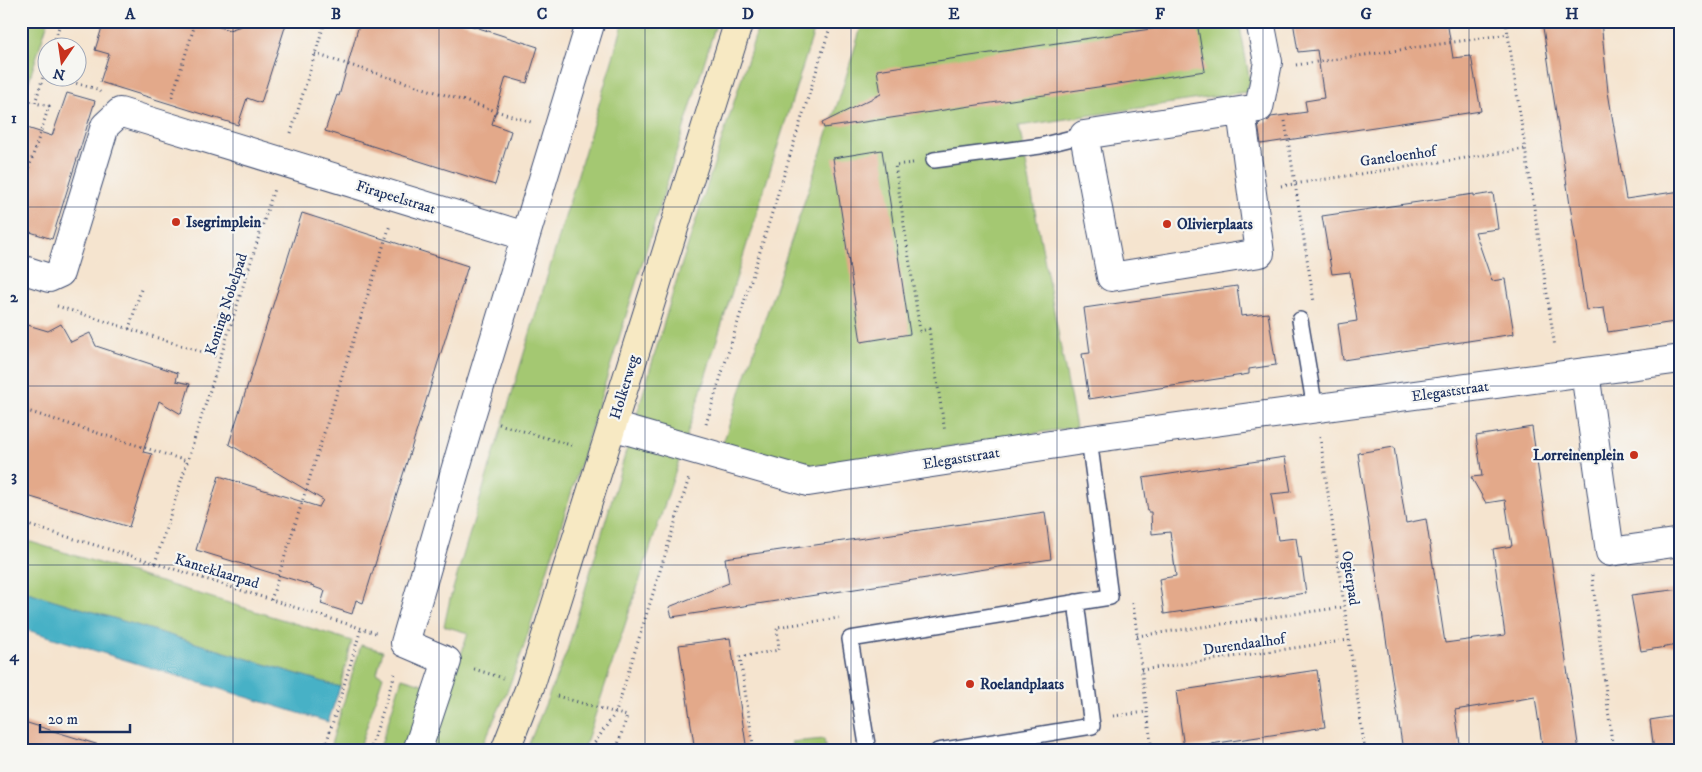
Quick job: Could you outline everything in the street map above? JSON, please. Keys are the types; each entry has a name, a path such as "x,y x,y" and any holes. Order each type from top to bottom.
{"street":[{"path":"417,751 447,661 405,643 471,416 591,21"},
{"name":"Holkerweg","path":"506,751 530,688 738,21"},
{"path":"1241,111 1260,253 1111,277 1084,135 1259,108 1268,62 1260,21"},
{"path":"21,269 49,278 60,273 105,126 120,112 274,160"},
{"name":"Firapeelstraat","path":"274,160 525,236"},
{"path":"1681,359 1585,372 1610,552 1681,542"},
{"name":"Elegaststraat","path":"612,426 808,482 1089,439 1585,372"}],"lane":[{"path":"934,160 1040,146 1084,135"},
{"path":"1300,320 1316,409"},
{"path":"868,751 850,638 1110,597 1089,439"},
{"path":"938,751 1092,726 1076,602"}],"path":[{"path":"55,38 61,21"},
{"path":"163,125 196,21"},
{"name":"Koning Nobelpad","path":"154,563 221,358 274,160 325,21"},
{"path":"589,751 616,712 832,21"},
{"path":"1268,62 1277,68 1508,34"},
{"path":"314,54 557,131"},
{"path":"88,87 97,89 120,112"},
{"path":"35,102 40,88"},
{"path":"21,98 49,106 21,192"},
{"path":"1285,116 1315,310"},
{"name":"Ganeloenhof","path":"1274,187 1525,149"},
{"path":"934,160 895,165 920,331 929,330 949,460"},
{"path":"271,600 398,198"},
{"path":"129,329 142,286"},
{"path":"48,303 221,358"},
{"path":"218,314 232,320"},
{"path":"21,409 187,461"},
{"name":"Ogierpad","path":"1316,409 1365,751"},
{"path":"471,416 604,454"},
{"name":"Kanteklaarpad","path":"21,523 405,643"},
{"name":"Durendaalhof","path":"1137,636 1344,607"},
{"path":"324,751 361,629"},
{"name":"Durendaalhof","path":"1141,670 1349,640"},
{"path":"370,751 405,643"},
{"path":"447,661 511,680"},
{"path":"550,694 627,716 616,751"},
{"path":"1091,718 1147,712"}],"green space":[{"path":"21,21 48,21 43,38 38,38 38,52 26,90 21,89"},
{"path":"624,21 717,21 523,649 508,689 480,751 431,751 468,633 444,626 450,599"},
{"path":"760,21 817,21 677,467 587,740 581,751 526,751 567,651 676,282"},
{"path":"863,21 1239,21 1250,82 1246,92 1019,126 1076,427 831,465 805,465 723,443 841,93"},
{"path":"21,539 352,641 340,687 21,590"},
{"path":"361,645 383,651 377,673 383,676 359,751 329,751"},
{"path":"402,678 429,686 409,751 379,751"},
{"path":"824,739 826,751 793,751 792,742"}],"water":[{"path":"21,590 340,687 328,722 21,628"}],"building":[{"path":"104,21 201,21 229,30 247,24 248,21 287,21 261,103 247,98 238,125 100,82 109,54 95,50"},
{"path":"360,21 457,21 538,47 527,83 506,77 492,124 511,131 495,185 325,131 337,95 339,96"},
{"path":"1293,21 1447,21 1453,58 1471,56 1481,111 1261,144 1258,124 1269,120 1271,117 1307,112 1305,101 1324,98 1317,50 1298,52"},
{"path":"1542,21 1601,21 1608,92 1626,199 1681,191 1681,321 1608,332 1604,308 1586,310"},
{"path":"1197,22 1205,71 824,128 822,123 881,94 877,70"},
{"path":"67,93 95,101 52,239 21,229 21,126 52,136"},
{"path":"882,150 910,334 861,342 833,158"},
{"path":"1493,193 1498,229 1475,232 1492,281 1505,279 1514,334 1343,360 1338,324 1357,321 1350,272 1332,274 1322,216 1474,194 1474,196"},
{"path":"302,213 468,266 363,603 356,600 352,614 321,604 325,591 314,586 196,550 219,476 319,507 323,500 229,444"},
{"path":"1237,286 1241,316 1268,313 1276,365 1249,369 1249,374 1089,399 1082,354 1090,353 1084,308"},
{"path":"21,323 48,331 61,324 71,342 90,333 96,346 178,373 176,381 190,384 181,414 159,401 143,452 152,454 129,527 21,494"},
{"path":"1532,427 1579,751 1543,751 1535,697 1455,710 1461,751 1403,751 1358,453 1394,447 1406,523 1426,519 1445,643 1505,635 1493,549 1512,546 1505,500 1486,503 1471,477 1482,476 1476,436"},
{"path":"1285,457 1291,492 1271,494 1278,540 1296,538 1299,558 1301,557 1306,593 1164,614 1159,579 1176,576 1170,532 1152,534 1151,512 1148,512 1143,478"},
{"path":"1045,512 1051,559 672,617 669,607 729,583 725,558"},
{"path":"1681,589 1681,624 1675,625 1678,645 1641,651 1631,595"},
{"path":"730,638 747,751 695,751 679,645"},
{"path":"1317,670 1325,727 1184,748 1176,691"},
{"path":"1681,715 1681,751 1654,751 1650,720"},
{"path":"21,721 99,745 98,751 21,751"}],"place":[{"name":"Isegrimplein","path":"176,222"},
{"name":"Olivierplaats","path":"1167,224"},
{"name":"Lorreinenplein","path":"1634,455"},
{"name":"Roelandplaats","path":"970,684"}]}
